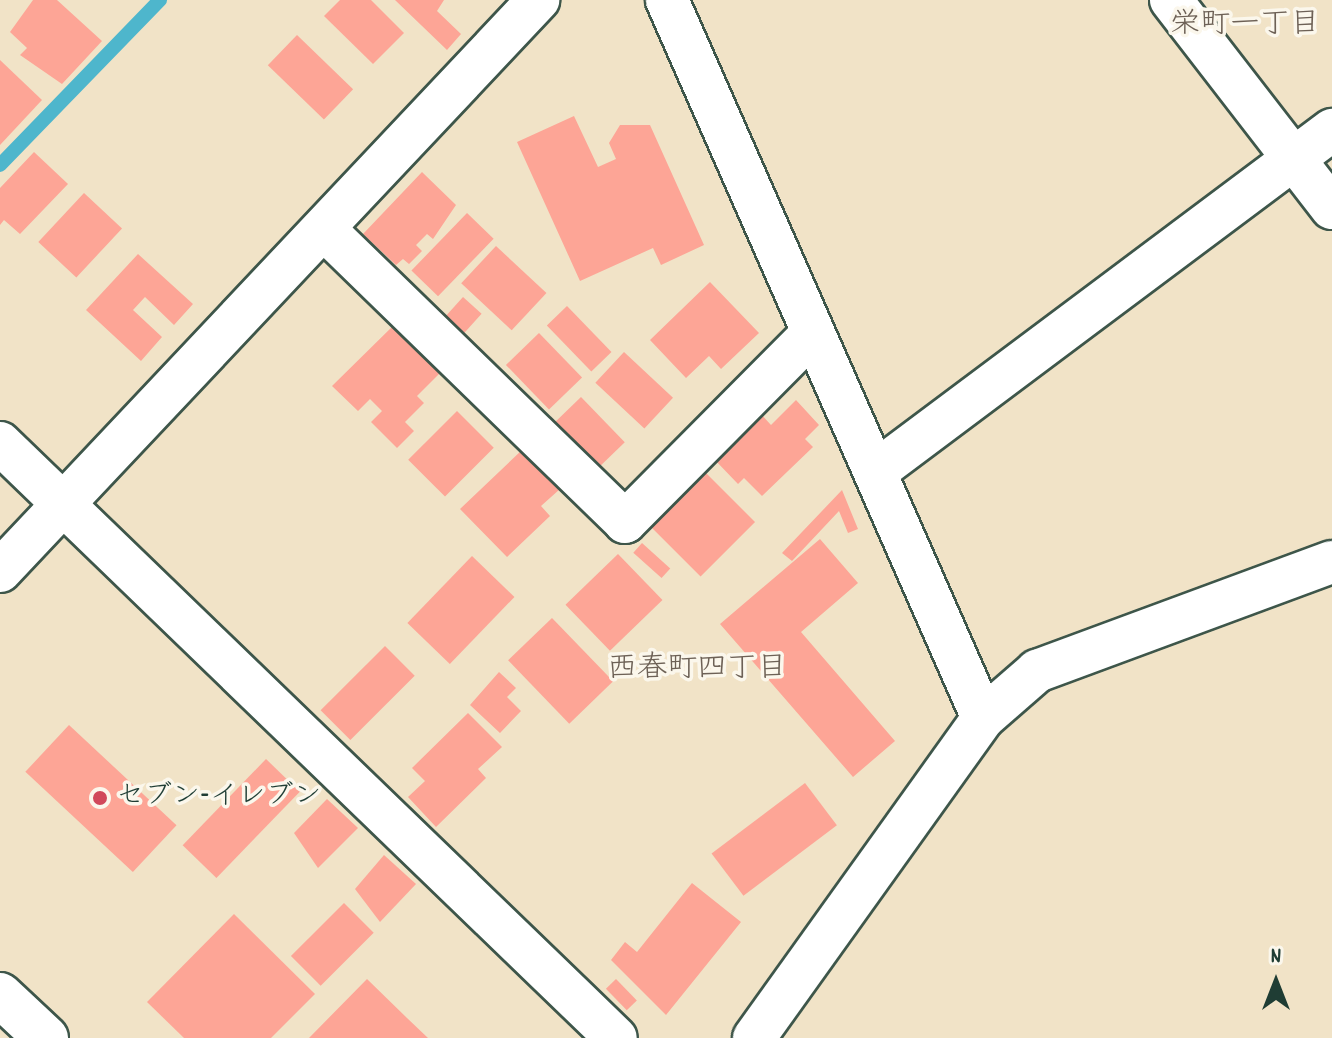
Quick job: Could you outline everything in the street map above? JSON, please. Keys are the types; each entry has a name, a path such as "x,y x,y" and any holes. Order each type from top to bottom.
{"street":[{"path":"0,571 65,506 538,0"},
{"path":"667,0 983,718"},
{"path":"1171,0 1332,208"},
{"path":"875,472 1295,161 1332,130"},
{"path":"324,229 625,522 812,334"},
{"path":"0,443 616,1038"},
{"path":"754,1038 983,718 1037,671 1332,562"},
{"path":"0,995 46,1038"}],"building":[{"path":"33,0 57,0 102,41 62,84 20,55 27,48 10,32"},
{"path":"340,0 371,0 404,33 373,64 324,16"},
{"path":"395,0 444,0 437,11 461,34 447,50"},
{"path":"297,35 353,89 324,119 268,65"},
{"path":"0,60 42,100 0,145"},
{"path":"574,116 598,167 616,159 609,143 620,125 650,125 704,245 661,265 653,248 580,281 517,142"},
{"path":"34,152 68,184 20,234 4,220 0,225 0,188"},
{"path":"422,172 456,205 433,239 427,234 416,245 422,251 409,264 403,259 396,265 363,234"},
{"path":"84,193 122,228 76,277 38,242"},
{"path":"467,213 494,239 438,296 411,271"},
{"path":"496,246 546,293 512,330 461,283"},
{"path":"138,254 193,304 174,325 145,297 133,310 162,337 141,361 86,310"},
{"path":"710,282 759,333 721,369 709,356 686,378 650,340"},
{"path":"463,297 482,314 462,336 443,319"},
{"path":"567,306 611,352 591,371 547,325"},
{"path":"396,323 443,370 417,396 424,403 405,422 414,431 397,448 371,422 382,411 370,399 358,411 332,386"},
{"path":"539,333 582,378 549,410 506,365"},
{"path":"624,352 673,398 644,428 595,383"},
{"path":"581,397 625,442 598,468 554,423"},
{"path":"796,400 819,425 805,439 813,447 762,496 744,478 738,484 713,458 760,413 771,425"},
{"path":"457,411 494,448 445,497 408,460"},
{"path":"522,450 560,489 541,506 550,516 507,557 460,509"},
{"path":"702,469 755,522 701,576 648,523"},
{"path":"842,490 858,529 848,533 839,511 792,561 782,553"},
{"path":"820,539 858,583 801,632 895,741 853,777 720,624"},
{"path":"642,543 670,568 662,578 633,553"},
{"path":"618,554 662,600 610,651 565,605"},
{"path":"472,556 514,597 450,664 407,623"},
{"path":"552,618 613,681 569,724 508,660"},
{"path":"385,646 415,676 350,740 321,710"},
{"path":"499,672 516,688 507,697 521,711 500,733 470,705"},
{"path":"468,713 502,747 478,769 486,778 436,827 408,797 425,781 412,768"},
{"name":"セブン-イレブン","path":"69,725 177,825 133,872 25,772"},
{"path":"266,759 300,792 216,878 183,845"},
{"path":"805,783 837,825 743,896 712,853"},
{"path":"327,799 358,828 318,868 294,833"},
{"path":"384,855 416,884 380,922 355,889"},
{"path":"692,883 741,922 666,1015 611,960 625,942 637,952"},
{"path":"344,903 374,933 321,986 291,956"},
{"path":"234,914 315,994 271,1038 184,1038 147,1002"},
{"path":"367,979 407,1018 428,1038 309,1038"},
{"path":"616,979 637,1001 627,1010 606,989"}],"waterway":[{"path":"0,165 160,0"}],"place":[{"name":"セブン-イレブン","path":"100,798"}],"district":[{"name":"栄町一丁目","path":"1245,27"},
{"name":"西春町四丁目","path":"697,671"}]}
